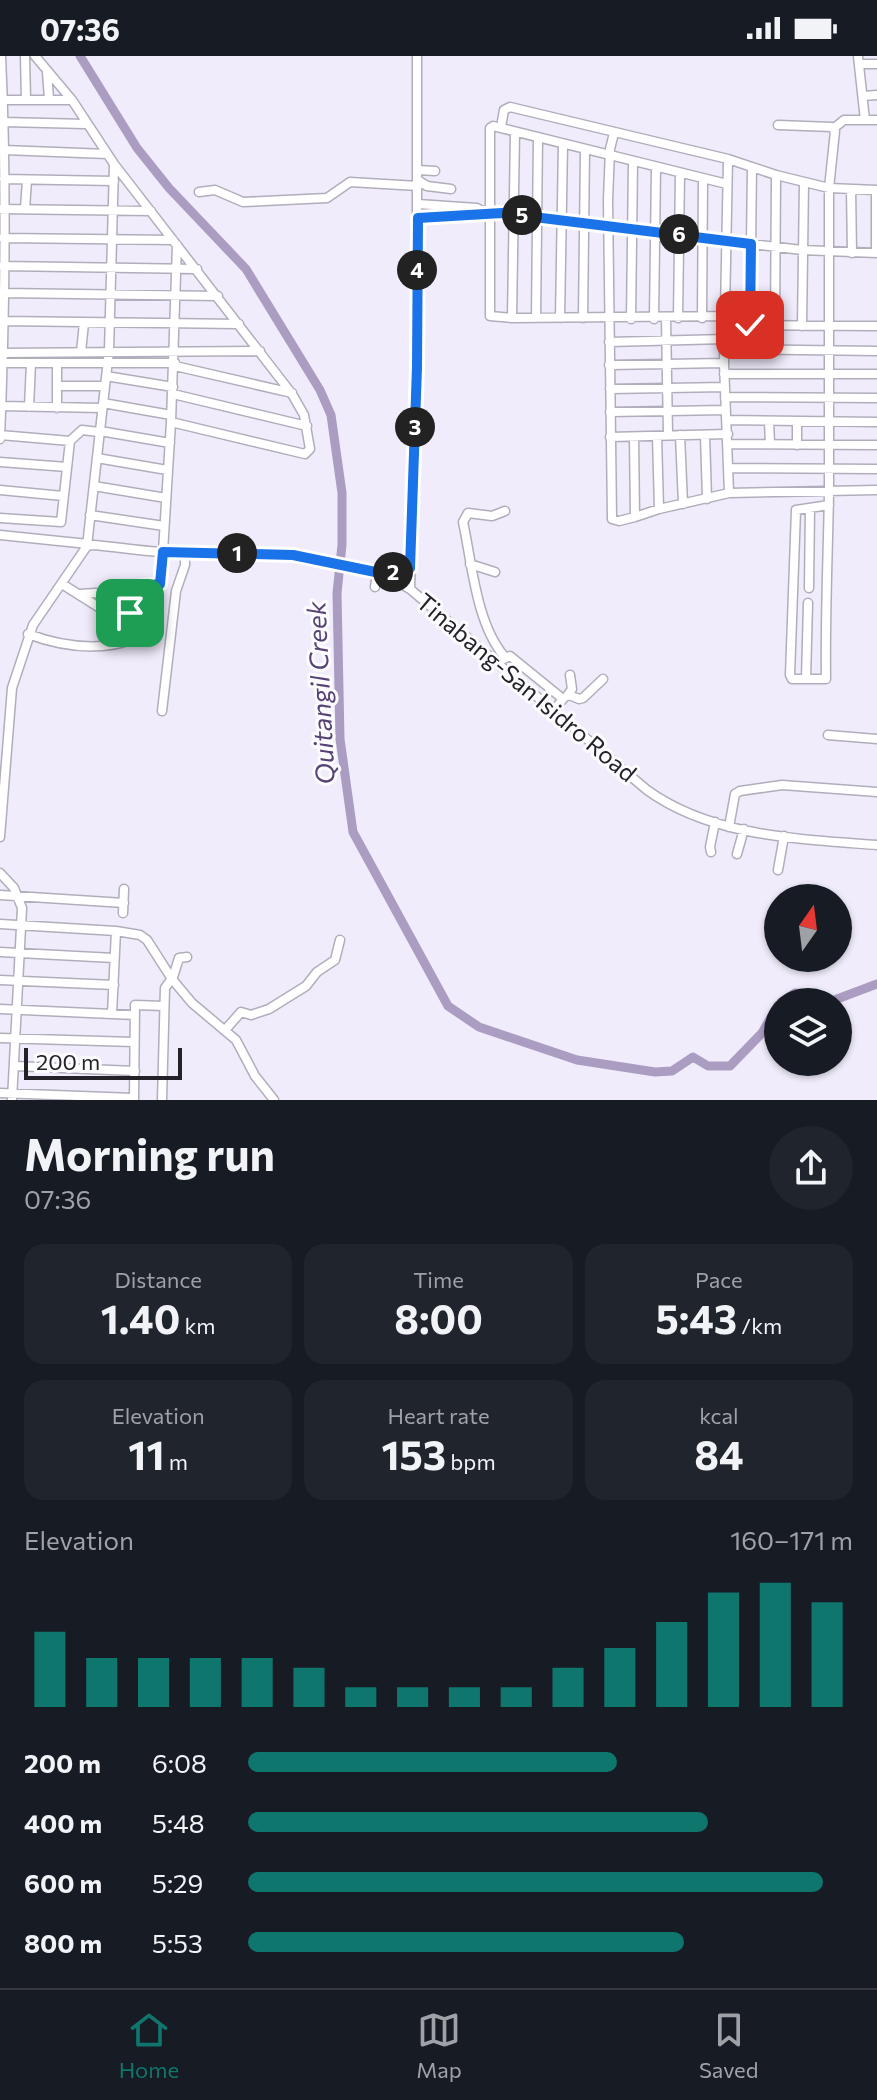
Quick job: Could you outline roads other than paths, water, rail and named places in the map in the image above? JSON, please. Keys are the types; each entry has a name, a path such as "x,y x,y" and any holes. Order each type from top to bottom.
{"street":[{"path":"1,56 4,179 0,437 70,441"},
{"path":"25,56 26,100"},
{"path":"1,406 102,406 171,418 305,454 310,449 301,405 114,164 72,100 35,56"},
{"name":"Tinabang-San Isidro Road","path":"417,56 416,377 410,589 501,660 554,710 653,794 677,809 729,827 877,845"},
{"path":"865,120 859,60 877,64"},
{"path":"47,71 49,99"},
{"path":"863,96 877,95"},
{"path":"3,100 72,100"},
{"path":"418,204 477,208 487,212 829,253 876,253 876,190 829,188 728,159 507,107 501,127"},
{"path":"778,125 834,128 844,120 877,120"},
{"path":"4,122 86,124"},
{"path":"727,184 493,126 490,128 487,212 488,313 492,317 512,318 702,318 750,325 877,326"},
{"path":"829,505 796,510 792,679 826,679 829,505 829,445 830,421 829,188 834,128"},
{"path":"512,318 515,132"},
{"path":"614,133 609,157 608,225 611,517 616,521 729,493 877,490"},
{"path":"536,318 538,137"},
{"path":"560,318 563,144"},
{"path":"4,150 107,154"},
{"path":"583,318 585,150"},
{"path":"728,159 724,374 729,493"},
{"path":"631,319 633,162"},
{"path":"0,837 4,743 12,688 28,634 88,545 109,351 114,164"},
{"path":"654,319 656,167"},
{"path":"750,325 752,167"},
{"path":"418,170 435,171"},
{"path":"678,318 680,173"},
{"path":"775,326 776,175"},
{"path":"4,179 114,181"},
{"path":"702,318 703,179"},
{"path":"25,209 27,180"},
{"path":"199,192 215,190 243,202 327,198 350,182 418,183 451,189"},
{"path":"802,326 804,182"},
{"path":"851,189 852,253"},
{"path":"2,209 151,211"},
{"path":"418,218 476,216 487,212"},
{"path":"3,238 112,238 175,242"},
{"path":"28,634 66,645 123,643 138,638 153,625 163,552 175,365 175,242"},
{"path":"3,266 197,269"},
{"path":"3,293 218,296"},
{"path":"666,319 668,435"},
{"path":"3,321 239,324"},
{"path":"81,352 84,323"},
{"path":"609,342 877,351"},
{"path":"2,358 109,351 260,351"},
{"path":"2,358 31,363 175,365 292,394"},
{"path":"29,407 31,363"},
{"path":"57,363 57,408"},
{"path":"609,365 724,363"},
{"path":"724,374 877,374"},
{"path":"57,386 105,381 173,390 307,426"},
{"path":"610,389 877,398"},
{"path":"610,412 726,415 769,421 877,422"},
{"path":"769,421 770,444"},
{"path":"797,421 797,445"},
{"path":"0,518 59,523 70,441 82,430 170,443"},
{"path":"680,435 683,504"},
{"path":"610,437 705,435 770,444 877,445"},
{"path":"705,435 707,499"},
{"path":"657,436 659,509"},
{"path":"634,437 635,517"},
{"path":"97,458 167,470"},
{"path":"0,462 67,467"},
{"path":"729,468 877,469"},
{"path":"94,486 166,498"},
{"path":"0,490 63,496"},
{"path":"809,588 810,508"},
{"path":"505,511 492,516 472,513 465,515 463,522 470,564 501,660 510,656 566,697 583,698 603,679"},
{"path":"90,515 164,526"},
{"path":"0,535 163,552 293,555 381,573 410,589"},
{"path":"162,711 176,591 184,569 185,552"},
{"path":"470,564 495,572"},
{"path":"381,573 410,568"},
{"path":"375,587 381,573"},
{"path":"62,584 100,608 127,615 136,587 160,584"},
{"path":"794,586 827,588"},
{"path":"78,594 96,593 132,601"},
{"path":"793,602 827,603"},
{"path":"806,679 808,603"},
{"path":"554,710 572,689 570,675"},
{"path":"828,735 877,739"},
{"path":"729,827 735,796 740,791 782,785 877,792"},
{"path":"711,852 715,822"},
{"path":"737,854 744,829"},
{"path":"778,870 784,836"},
{"path":"0,873 14,888 22,908 12,1097"},
{"path":"0,895 123,908 124,889"},
{"path":"0,924 133,932 147,940 192,1003 236,1040 255,1076 274,1100"},
{"path":"112,1014 116,931"},
{"path":"226,1029 241,1012 251,1015 269,1009 306,986 317,972 335,960 340,940"},
{"path":"0,952 114,958"},
{"path":"162,1100 165,988 172,979 179,958 187,957"},
{"path":"0,980 114,985"},
{"path":"0,1093 12,1097 134,1099 135,1005 164,1006"},
{"path":"0,1009 135,1015"},
{"path":"0,1038 134,1042"},
{"path":"14,1066 135,1071"}],"waterway":[{"name":"Quitangil Creek","path":"80,56 137,148 169,188 246,269 320,390 331,415 342,493 342,545 337,593 340,739 353,832 448,1006 479,1027 577,1060 655,1072 672,1071 693,1057 708,1066 730,1066 764,1030"},
{"name":"Quitangil Creek","path":"852,993 877,984"}]}
